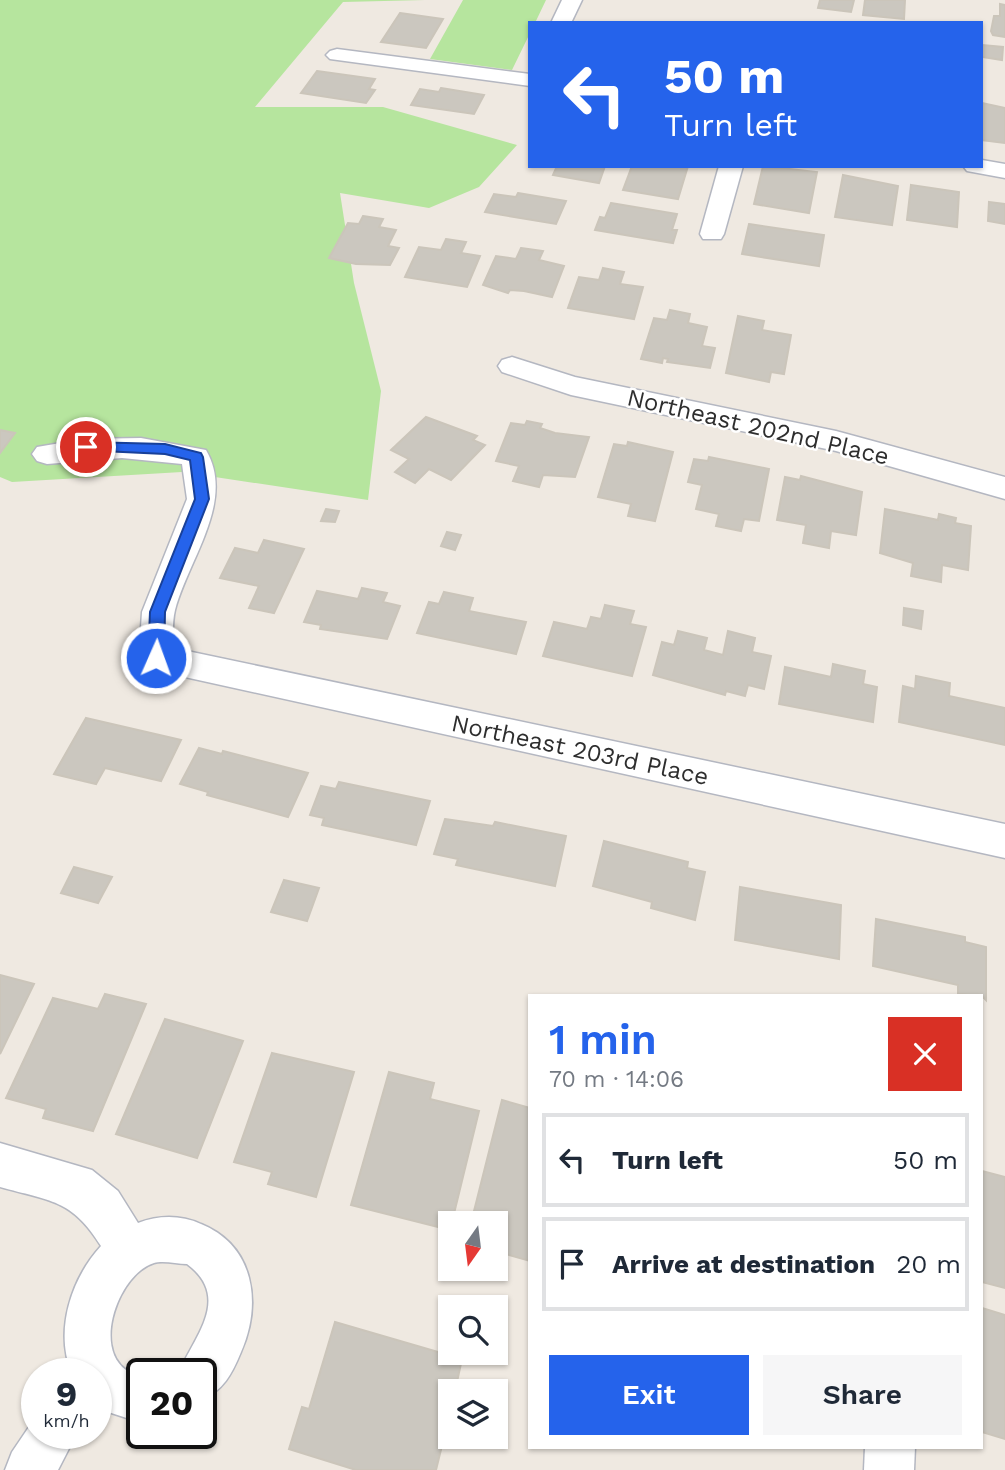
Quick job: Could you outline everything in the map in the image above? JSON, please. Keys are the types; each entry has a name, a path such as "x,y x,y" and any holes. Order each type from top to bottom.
{"street":[{"path":"562,21 572,0"},
{"path":"337,55 528,80"},
{"path":"983,167 1005,171"},
{"path":"712,234 730,168"},
{"name":"Northeast 202nd Place","path":"512,366 571,386 836,441 1005,488"},
{"name":"Northeast 203rd Place","path":"47,454 86,447 165,449 196,457 202,499 158,612 156,658 1005,841"},
{"path":"0,1165 76,1186 102,1207 130,1250"},
{"path":"90,1358 87,1348 87,1320 94,1293 109,1269 130,1250 153,1240 177,1237 198,1245 216,1260 227,1279 231,1304 228,1330 215,1358"},
{"path":"30,1470 42,1449"},
{"path":"889,1470 890,1449"}],"green space":[{"path":"0,0 425,0 343,2 255,107 383,107 517,145 479,187 429,208 340,193 354,283 381,391 368,500 182,472 12,482 0,477"},
{"path":"463,0 546,0 536,21 528,21 528,37 512,70 430,59"}],"building":[{"path":"820,0 854,0 851,12 818,8"},
{"path":"865,0 905,0 904,19 863,15"},
{"path":"1000,4 1005,5 1005,37 993,35 991,31 994,16 1000,16"},
{"path":"400,13 443,19 426,48 381,42"},
{"path":"983,45 1003,47 1002,60 983,57"},
{"path":"317,71 375,79 369,89 375,90 366,103 301,93"},
{"path":"441,88 484,95 474,114 411,105 420,89 439,92"},
{"path":"983,103 1005,108 1005,143 983,140"},
{"path":"556,168 604,168 599,183 553,175"},
{"path":"631,168 687,168 678,199 623,190"},
{"path":"763,168 817,172 809,213 754,204"},
{"path":"843,175 898,186 892,225 835,217"},
{"path":"911,185 959,192 957,227 907,220"},
{"path":"518,193 566,201 556,224 485,212 494,194 516,197"},
{"path":"989,202 1005,204 1005,224 988,221"},
{"path":"611,203 677,214 672,230 677,230 673,243 595,230 600,217 605,218"},
{"path":"363,216 383,219 379,227 396,230 388,246 399,248 390,265 356,264 329,258 348,223 359,224"},
{"path":"749,224 824,235 819,266 742,254"},
{"path":"446,239 466,242 461,253 480,256 467,287 405,277 419,247 441,250"},
{"path":"521,248 543,251 539,260 564,266 552,297 524,291 510,290 508,293 483,285 496,256 516,259"},
{"path":"603,268 624,272 620,284 643,287 634,319 568,308 579,277 599,280"},
{"path":"670,310 690,314 688,323 707,327 702,346 715,348 710,368 667,362 668,359 663,358 662,363 641,359 654,318 667,320"},
{"path":"738,316 764,321 762,330 791,335 784,374 771,372 769,382 726,373"},
{"path":"426,417 477,436 473,440 485,445 451,480 429,469 415,483 395,472 409,459 391,450"},
{"path":"527,421 542,424 540,428 555,433 589,437 575,477 543,475 539,487 513,481 519,466 496,461 511,423 525,425"},
{"path":"0,430 15,433 0,453"},
{"path":"628,442 673,452 655,521 628,516 631,504 598,497 614,444 627,446"},
{"path":"709,457 769,469 759,521 744,519 741,531 716,526 719,514 696,509 702,485 688,482 694,459 708,461"},
{"path":"801,476 862,492 856,535 831,531 829,548 803,543 806,525 777,520 785,477 800,480"},
{"path":"326,509 339,511 335,522 321,521"},
{"path":"885,509 938,520 939,514 956,518 955,523 971,526 968,570 942,565 941,582 911,576 913,563 880,553"},
{"path":"447,532 461,535 455,550 441,546"},
{"path":"264,540 304,549 274,613 249,608 259,586 220,578 235,548 258,553"},
{"path":"362,588 387,593 383,602 400,606 387,639 320,629 321,625 304,622 317,591 358,599"},
{"path":"444,592 473,598 469,611 526,622 516,654 417,633 429,602 439,604"},
{"path":"605,605 634,611 630,624 646,627 632,676 543,656 554,622 587,629 591,617 601,619"},
{"path":"904,608 923,611 921,629 903,625"},
{"path":"678,631 707,638 704,650 723,655 728,631 755,638 752,652 771,656 764,689 748,685 745,696 726,691 725,695 653,675 662,642 674,645"},
{"path":"833,664 865,671 863,684 877,687 873,722 779,704 785,667 831,677"},
{"path":"916,676 950,683 949,696 1005,708 1005,745 899,722 903,686 915,689"},
{"path":"86,718 181,740 161,781 105,768 96,784 54,774"},
{"path":"199,748 222,754 223,751 308,773 288,817 207,795 208,792 180,784"},
{"path":"339,782 430,801 416,845 322,825 324,818 310,815 321,786 336,789"},
{"path":"445,819 493,826 495,822 566,836 555,886 456,865 458,859 434,854"},
{"path":"604,841 688,862 687,868 705,872 695,920 651,908 652,902 593,886"},
{"path":"74,867 112,877 98,903 61,893"},
{"path":"284,880 319,888 307,921 271,912"},
{"path":"740,887 841,905 839,959 735,940"},
{"path":"876,919 965,937 965,942 986,947 986,1000 983,994 958,994 958,985 873,966"},
{"path":"0,975 34,984 0,1054"},
{"path":"105,994 146,1004 93,1131 43,1118 46,1109 6,1098 53,998 98,1009"},
{"path":"165,1019 243,1041 197,1158 116,1134"},
{"path":"272,1053 354,1072 316,1197 268,1184 272,1172 234,1162"},
{"path":"389,1072 434,1083 430,1099 479,1111 455,1211 438,1211 438,1227 351,1205"},
{"path":"502,1100 528,1107 528,1260 508,1255 508,1211 474,1211"},
{"path":"983,1171 1005,1177 1005,1288 983,1282"},
{"path":"983,1308 1005,1315 1005,1439 983,1432"},
{"path":"335,1322 438,1352 438,1365 461,1365 458,1379 438,1379 438,1449 441,1449 436,1470 356,1470 289,1449 302,1407 309,1409"}],"route":[{"path":"86,447 165,449 196,457 202,499 158,612 156,658"}]}
